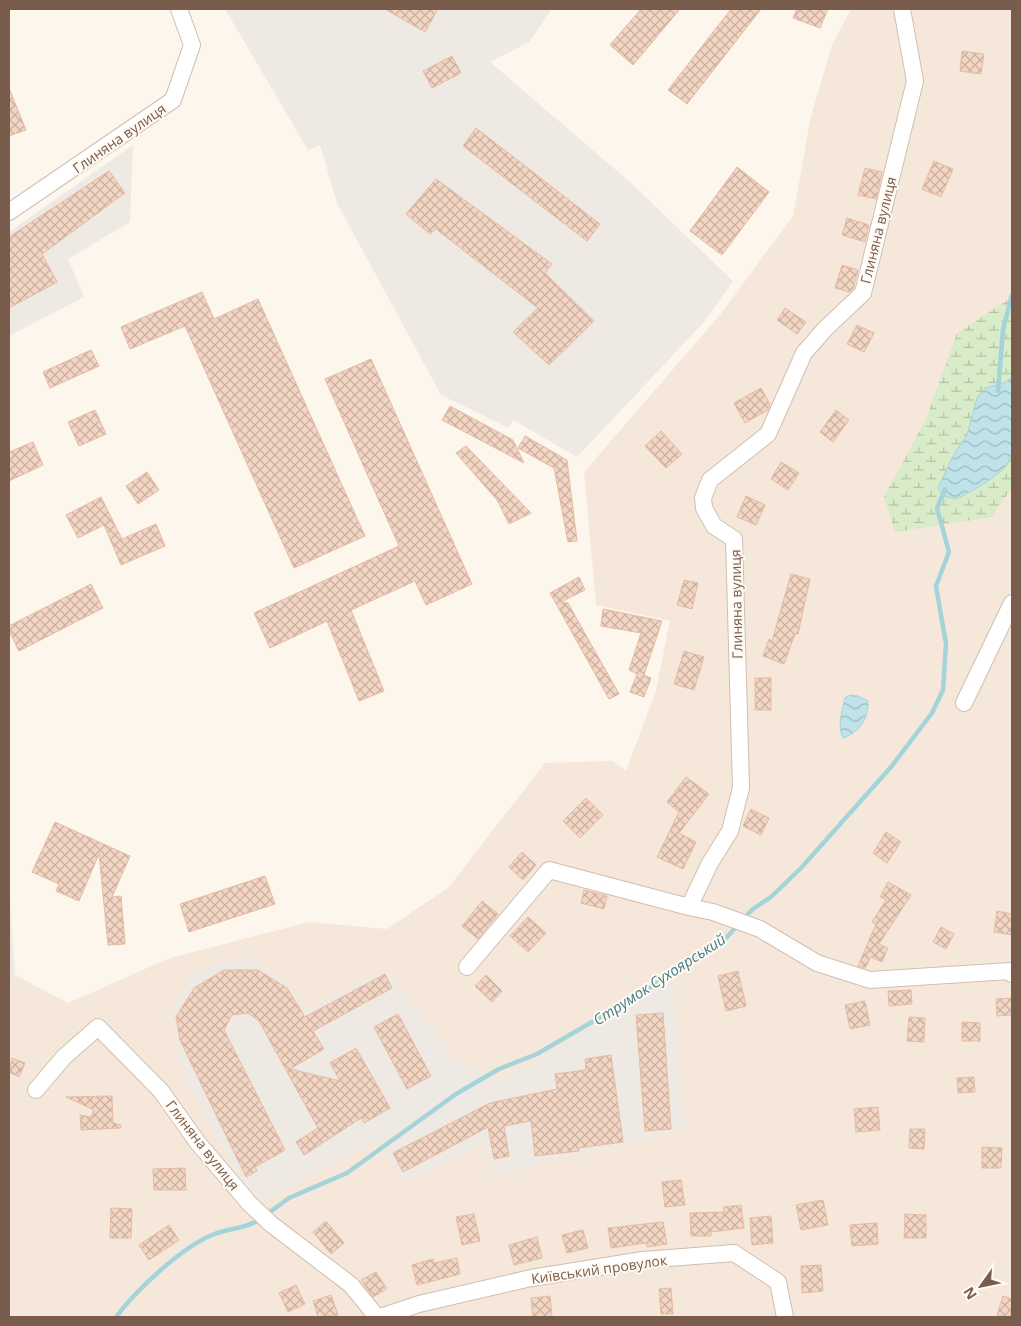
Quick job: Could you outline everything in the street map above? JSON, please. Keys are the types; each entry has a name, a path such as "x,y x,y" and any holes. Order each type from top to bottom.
{"street":[{"name":"Глиняна вулиця","path":"9,212 173,100 192,45 179,9"},
{"name":"Глиняна вулиця","path":"689,907 710,863 730,831 741,788 734,539 714,526 704,508 703,498 710,480 768,434 804,353 825,329 863,293 915,81 902,9"},
{"path":"964,703 1012,604"},
{"path":"467,967 549,870 729,918 760,929 817,963 870,980 1010,971 1012,974"},
{"name":"Глиняна вулиця","path":"36,1090 64,1057 98,1027 161,1091 198,1144 257,1210 271,1224 351,1285 378,1317"},
{"name":"Київський провулок","path":"378,1317 419,1304 531,1278 643,1260 734,1253 778,1282 785,1317"}],"shaded area":[{"path":"225,9 552,9 529,42 490,62 631,183 733,281 705,321 577,457 513,420 509,428 441,395 337,203 320,145 308,150"},
{"path":"851,9 1012,9 1012,1317 9,1317 9,987 15,975 68,1003 170,958 309,922 387,929 448,888 545,763 612,761 626,771 656,691 670,621 596,605 584,472 720,315 793,216 811,116 832,45"},
{"path":"133,145 130,222 68,259 84,297 9,336 9,232"},
{"path":"9,882 15,975 9,987"},
{"path":"246,955 283,980 309,1009 388,969 458,1062 503,1079 672,979 685,1129 491,1177 486,1144 405,1183 376,1140 267,1200 245,1186 187,1084 171,1005 196,973"}],"green space":[{"path":"1012,297 1012,487 992,517 895,532 884,497 926,419 957,333"}],"water":[{"path":"1010,379 1012,380 1013,437 1010,459 1001,471 957,499 944,496 938,488 955,452 967,435 977,398 985,388 1001,384"},
{"path":"850,695 858,696 868,701 868,708 862,724 854,732 843,738 840,729 841,718 845,698"}],"building":[{"path":"385,9 438,9 425,32"},
{"path":"641,9 680,9 633,65 610,45"},
{"path":"731,9 761,9 687,104 668,90"},
{"path":"797,9 828,9 820,28 793,18"},
{"path":"962,51 984,54 981,74 960,71"},
{"path":"452,56 461,73 432,88 423,71"},
{"path":"9,88 26,130 9,136"},
{"path":"476,128 600,224 587,241 463,146"},
{"path":"934,161 953,169 941,197 922,189"},
{"path":"737,167 769,192 722,255 690,231"},
{"path":"865,168 882,172 876,199 858,195"},
{"path":"109,171 125,193 42,254 57,282 9,308 9,237"},
{"path":"436,179 552,264 545,273 594,321 549,365 513,332 538,308 436,229 430,234 406,214"},
{"path":"847,218 869,225 865,242 842,235"},
{"path":"842,265 858,270 853,289 849,292 835,288"},
{"path":"202,292 214,319 258,299 365,536 294,568 185,326 130,349 121,327"},
{"path":"785,308 806,322 797,334 777,320"},
{"path":"857,325 874,333 864,352 847,344"},
{"path":"91,350 99,366 50,388 43,372"},
{"path":"371,359 472,584 426,605 415,581 351,610 384,691 359,701 327,621 270,648 254,613 399,546 325,379"},
{"path":"761,388 770,404 768,410 745,423 734,403"},
{"path":"450,406 513,440 524,463 442,420"},
{"path":"95,410 106,434 79,446 68,422"},
{"path":"836,410 849,420 833,442 820,432"},
{"path":"661,431 682,454 666,468 645,446"},
{"path":"525,436 567,460 577,541 568,542 554,468 518,448"},
{"path":"33,442 43,465 9,481 9,452"},
{"path":"466,446 531,513 509,524 497,500 456,453"},
{"path":"781,462 799,473 788,490 771,479"},
{"path":"147,472 159,490 138,504 126,486"},
{"path":"746,496 765,505 756,525 737,517"},
{"path":"101,497 122,539 156,524 165,546 121,565 104,525 78,538 66,515"},
{"path":"791,574 810,579 798,634 795,634 784,664 763,656 769,639 772,641"},
{"path":"579,577 585,590 561,602 568,603 619,694 609,699 550,593"},
{"path":"684,580 698,583 692,609 677,605"},
{"path":"91,584 103,608 19,651 9,631 9,626"},
{"path":"603,609 662,621 644,675 651,678 644,697 630,692 637,674 629,670 641,633 601,626"},
{"path":"684,651 704,657 694,690 674,684"},
{"path":"755,678 771,678 771,710 755,710"},
{"path":"686,777 709,794 679,833 696,842 683,869 657,857 679,812 667,802"},
{"path":"586,798 603,815 580,838 563,821"},
{"path":"751,809 769,818 761,835 743,826"},
{"path":"55,822 130,856 112,897 121,896 125,944 108,945 99,854 79,901 56,891 59,884 32,872"},
{"path":"886,832 901,842 887,863 873,853"},
{"path":"522,852 536,865 523,880 509,867"},
{"path":"265,876 275,904 189,932 180,904"},
{"path":"888,882 911,895 879,944 888,948 882,962 871,957 865,968 858,966 876,924 872,922 886,900 880,897"},
{"path":"584,890 607,896 604,909 581,903"},
{"path":"482,901 498,914 478,939 462,926"},
{"path":"997,911 1012,914 1012,935 994,932"},
{"path":"528,917 546,933 528,952 510,936"},
{"path":"941,927 954,934 946,949 933,942"},
{"path":"224,970 258,970 287,988 305,1017 385,974 392,988 313,1031 324,1049 290,1069 340,1081 330,1063 356,1048 390,1108 364,1123 361,1118 304,1155 296,1142 318,1128 259,1021 248,1013 232,1015 224,1030 285,1150 255,1167 257,1171 246,1177 180,1040 176,1017 194,988"},
{"path":"738,971 746,1006 726,1011 718,976"},
{"path":"486,975 502,991 492,1002 475,986"},
{"path":"911,990 912,1004 889,1006 888,991"},
{"path":"1012,998 1012,1015 997,1016 996,999"},
{"path":"865,1001 870,1025 850,1029 845,1005"},
{"path":"663,1013 671,1129 645,1131 636,1015"},
{"path":"398,1014 431,1076 407,1089 374,1027"},
{"path":"909,1017 925,1018 924,1042 907,1041"},
{"path":"962,1022 980,1023 980,1041 962,1041"},
{"path":"611,1055 623,1142 579,1148 579,1151 535,1156 531,1121 504,1126 509,1156 494,1159 488,1127 403,1172 393,1153 490,1103 557,1089 555,1074 586,1070 585,1059"},
{"path":"12,1058 25,1063 19,1077 9,1072"},
{"path":"974,1077 975,1092 958,1093 957,1078"},
{"path":"112,1096 113,1123 121,1125 121,1128 81,1130 80,1115 91,1117 94,1110 66,1097"},
{"path":"878,1107 880,1130 856,1132 854,1109"},
{"path":"910,1129 925,1129 924,1149 909,1148"},
{"path":"982,1147 1002,1148 1001,1168 982,1168"},
{"path":"185,1168 186,1190 154,1190 153,1169"},
{"path":"681,1180 685,1205 665,1207 662,1182"},
{"path":"823,1200 828,1225 801,1230 796,1205"},
{"path":"741,1205 744,1228 711,1232 711,1236 691,1236 690,1213 724,1212 723,1207"},
{"path":"111,1208 132,1209 131,1238 110,1238"},
{"path":"474,1214 480,1241 462,1245 456,1217"},
{"path":"905,1214 926,1215 926,1238 904,1238"},
{"path":"771,1216 773,1243 752,1245 750,1218"},
{"path":"326,1221 344,1243 331,1254 313,1232"},
{"path":"663,1222 667,1244 647,1247 646,1243 611,1248 608,1228"},
{"path":"877,1223 878,1244 852,1246 850,1225"},
{"path":"169,1225 179,1240 149,1260 139,1245"},
{"path":"583,1230 588,1248 567,1253 562,1235"},
{"path":"537,1237 542,1258 514,1265 509,1245"},
{"path":"457,1258 460,1274 417,1285 412,1265 433,1259 434,1263"},
{"path":"821,1265 823,1291 802,1293 801,1266"},
{"path":"376,1272 387,1289 373,1297 361,1280"},
{"path":"296,1285 305,1304 288,1312 279,1293"},
{"path":"671,1288 673,1314 661,1314 659,1289"},
{"path":"331,1295 338,1315 318,1317 313,1301"},
{"path":"550,1296 552,1317 533,1317 531,1298"},
{"path":"1003,1296 1012,1299 1010,1317 997,1315"}],"waterway":[{"name":"Струмок Сухоярський","path":"998,391 1003,330 1012,295"},
{"name":"Струмок Сухоярський","path":"744,918 753,909 771,897 801,868 891,767 932,713 943,690 946,644 936,586 949,552 937,508 945,489"},
{"name":"Струмок Сухоярський","path":"266,1215 289,1198 347,1173 456,1094 499,1069 537,1054 640,994 726,938 737,926"},
{"name":"Струмок Сухоярський","path":"116,1317 160,1271 200,1241 224,1231 249,1225 260,1219"}]}
